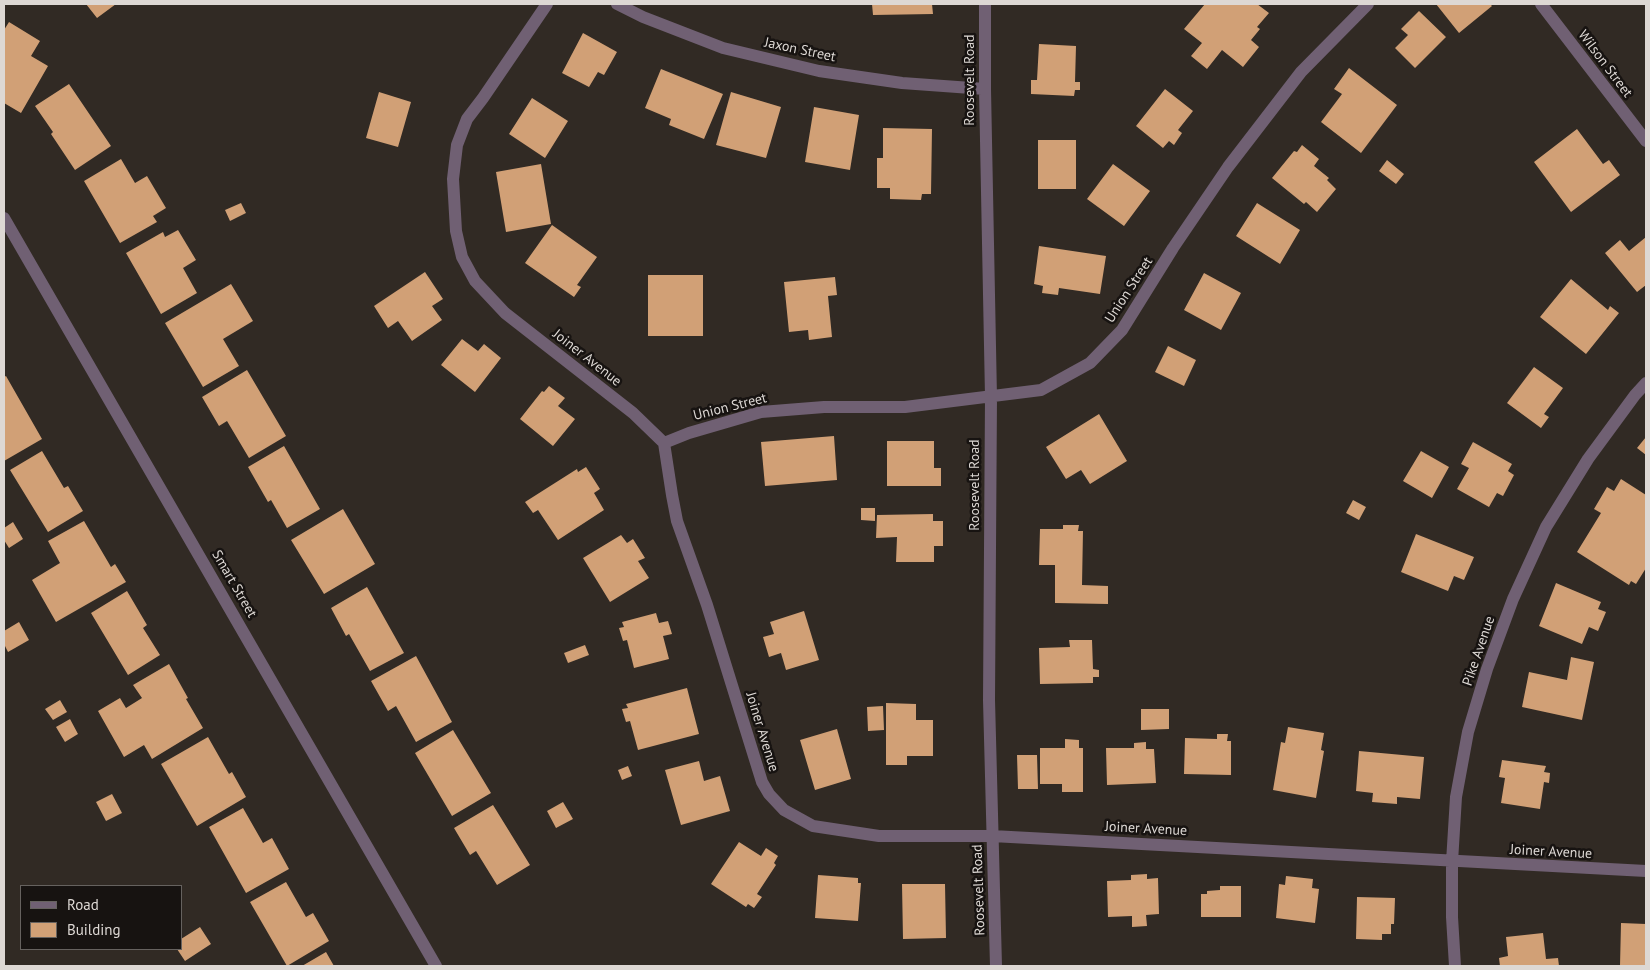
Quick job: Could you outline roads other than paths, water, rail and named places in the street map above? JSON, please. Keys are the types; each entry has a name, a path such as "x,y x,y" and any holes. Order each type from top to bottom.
{"street":[{"name":"Joiner Avenue","path":"547,4 467,119 457,146 453,179 456,231 462,257 475,281 505,313 633,412 664,443 677,521 707,605 762,782 769,794 784,810 813,826 879,836 992,836 1646,871"},
{"name":"Jaxon Street","path":"617,4 643,17 723,48 819,71 902,83 985,89"},
{"name":"Roosevelt Road","path":"985,4 991,397 989,700 996,966"},
{"name":"Union Street","path":"664,443 689,433 761,412 824,407 905,407 1041,390 1090,363 1122,330 1173,248 1240,151 1301,72 1368,4"},
{"name":"Wilson Street","path":"1541,4 1646,142"},
{"name":"Smart Street","path":"4,218 436,966"},
{"name":"Pike Avenue","path":"1456,966 1452,917 1452,862 1456,797 1468,732 1487,670 1513,599 1546,527 1588,459 1646,383"}]}
